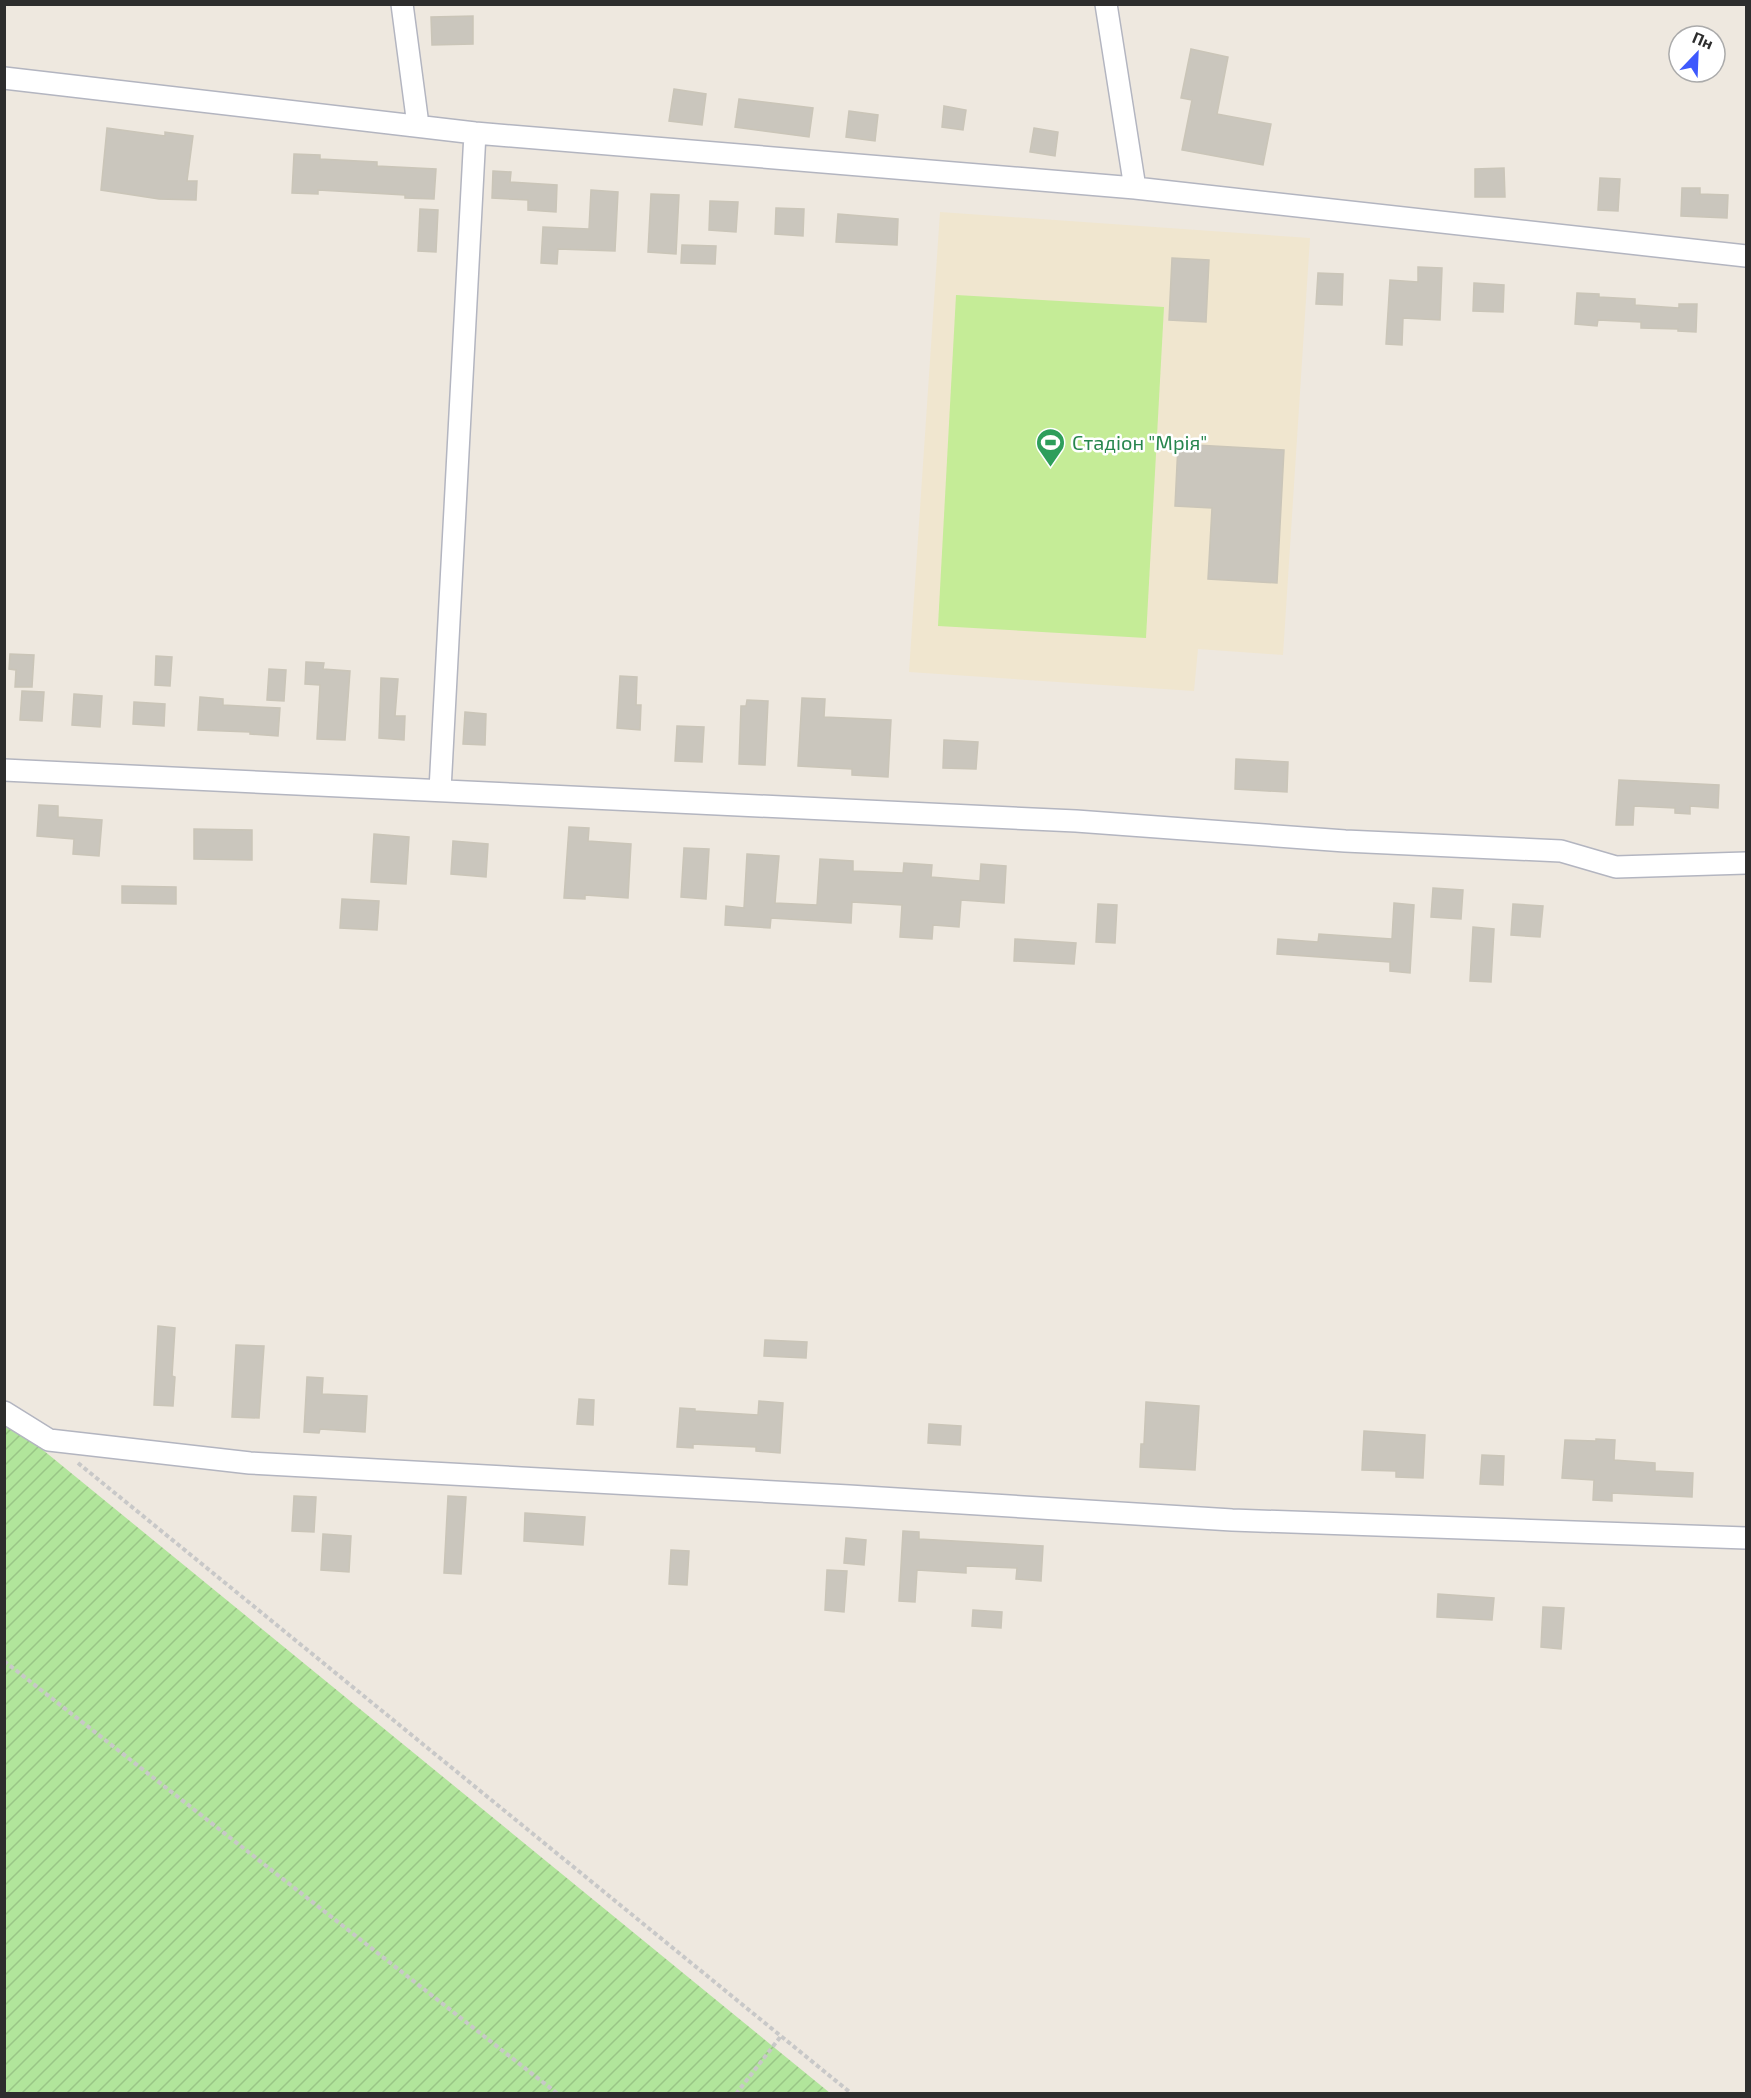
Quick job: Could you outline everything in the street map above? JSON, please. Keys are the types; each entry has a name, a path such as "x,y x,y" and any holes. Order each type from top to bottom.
{"street":[{"path":"402,4 418,125"},
{"path":"1106,4 1135,188"},
{"path":"4,78 475,133 1135,188 1746,256"},
{"path":"440,790 475,133"},
{"path":"4,770 1076,821 1345,842 1561,851 1616,867 1746,863"},
{"path":"4,1412 49,1440 250,1463 1232,1520 1746,1538"}],"path":[{"path":"77,1463 852,2094"},
{"path":"4,1661 558,2094"},
{"path":"736,2094 781,2036"}],"shaded area":[{"path":"940,212 1310,238 1283,655 1198,649 1194,691 909,672"}],"green space":[{"name":"Стадіон \"Мрія\"","path":"956,295 1164,307 1146,638 938,626"},
{"path":"5,1419 830,2093 5,2093"}],"building":[{"path":"473,16 473,44 432,45 431,17"},
{"path":"1191,49 1228,57 1217,114 1271,124 1263,165 1182,150 1192,100 1181,98"},
{"path":"674,89 706,94 702,125 669,121"},
{"path":"739,99 813,108 809,137 735,127"},
{"path":"944,106 966,110 963,130 942,127"},
{"path":"849,111 878,115 875,141 846,137"},
{"path":"107,128 165,136 165,132 193,136 187,181 197,181 196,200 159,199 101,190"},
{"path":"1034,128 1058,132 1055,156 1030,152"},
{"path":"294,154 320,155 320,159 377,162 377,166 436,169 434,199 318,190 318,194 292,193"},
{"path":"1504,168 1505,197 1475,197 1475,169"},
{"path":"493,171 511,172 510,182 557,185 556,212 528,210 528,200 492,198"},
{"path":"1600,178 1620,179 1618,211 1598,210"},
{"path":"1682,188 1700,188 1700,194 1728,195 1727,218 1681,216"},
{"path":"591,190 618,192 615,251 558,249 557,264 541,263 543,227 589,229"},
{"path":"651,194 679,195 676,254 648,252"},
{"path":"710,201 738,202 736,232 709,230"},
{"path":"776,208 804,209 803,236 775,234"},
{"path":"420,209 438,210 436,252 418,251"},
{"path":"838,214 898,219 897,245 836,242"},
{"path":"682,245 716,246 715,264 681,263"},
{"path":"1172,258 1209,260 1206,322 1169,320"},
{"path":"1418,267 1442,268 1440,320 1403,318 1402,345 1386,344 1390,280 1418,282"},
{"path":"1318,273 1343,274 1342,305 1316,304"},
{"path":"1474,283 1504,285 1503,312 1473,311"},
{"path":"1577,293 1635,299 1635,305 1679,308 1679,304 1697,304 1696,332 1641,328 1641,322 1598,320 1597,326 1575,324"},
{"path":"1178,444 1284,450 1277,583 1208,579 1212,508 1175,506"},
{"path":"10,654 34,655 32,687 15,687 16,670 9,669"},
{"path":"156,656 172,657 170,686 155,685"},
{"path":"306,662 324,663 323,669 350,671 345,740 317,739 320,685 305,684"},
{"path":"269,669 286,670 284,701 267,700"},
{"path":"620,676 637,677 636,705 641,705 640,730 617,728"},
{"path":"381,678 398,679 395,716 405,716 404,740 379,738"},
{"path":"22,691 44,692 42,721 20,720"},
{"path":"74,694 102,696 100,727 72,725"},
{"path":"200,697 223,699 223,705 280,708 278,736 250,734 250,732 198,730"},
{"path":"802,698 825,699 824,717 891,720 888,777 852,775 852,769 798,766"},
{"path":"747,700 768,701 765,765 739,764 741,706 746,706"},
{"path":"134,702 165,704 164,726 133,724"},
{"path":"465,712 486,714 485,745 463,744"},
{"path":"677,726 704,727 702,762 675,761"},
{"path":"944,740 978,742 976,769 943,768"},
{"path":"1236,759 1288,762 1287,792 1235,789"},
{"path":"1619,780 1719,785 1718,808 1690,806 1690,814 1675,813 1675,808 1634,806 1633,825 1616,825"},
{"path":"39,805 58,806 58,817 102,820 99,856 73,854 74,839 37,836"},
{"path":"569,827 589,828 588,841 631,844 628,898 585,895 585,899 564,898"},
{"path":"194,829 252,830 252,860 194,859"},
{"path":"374,834 409,837 406,884 371,882"},
{"path":"453,841 488,844 486,877 451,874"},
{"path":"684,848 709,849 706,899 681,897"},
{"path":"747,854 779,856 775,903 817,905 820,859 853,861 853,871 903,873 904,863 932,865 931,877 980,881 981,864 1006,866 1004,903 961,900 959,927 933,925 932,939 900,937 902,905 852,902 851,923 771,918 770,928 725,925 726,906 744,908"},
{"path":"122,886 176,887 176,904 122,903"},
{"path":"1433,888 1463,890 1461,919 1431,917"},
{"path":"342,899 379,901 377,930 340,928"},
{"path":"1394,903 1414,905 1410,973 1390,971 1390,962 1277,954 1278,939 1318,942 1319,934 1392,939"},
{"path":"1098,904 1117,905 1115,943 1096,942"},
{"path":"1513,904 1543,906 1540,937 1511,935"},
{"path":"1473,927 1494,929 1491,982 1470,981"},
{"path":"1015,939 1076,943 1074,964 1014,961"},
{"path":"158,1326 175,1328 173,1406 154,1405"},
{"path":"765,1340 807,1342 806,1358 764,1356"},
{"path":"236,1345 264,1346 259,1418 232,1417"},
{"path":"307,1377 323,1378 322,1394 367,1396 365,1432 320,1429 319,1433 304,1432"},
{"path":"579,1399 594,1400 593,1425 577,1424"},
{"path":"759,1401 783,1403 780,1453 756,1451 756,1447 693,1444 693,1448 677,1447 680,1408 758,1415"},
{"path":"1146,1402 1199,1406 1195,1470 1140,1467 1141,1444 1144,1444"},
{"path":"929,1424 961,1426 960,1445 928,1443"},
{"path":"1364,1431 1425,1435 1423,1478 1396,1477 1396,1471 1362,1470"},
{"path":"1596,1439 1615,1440 1614,1460 1655,1463 1655,1471 1693,1473 1692,1497 1612,1493 1612,1501 1593,1500 1594,1480 1562,1478 1565,1440 1596,1441"},
{"path":"1482,1455 1504,1456 1503,1485 1480,1484"},
{"path":"294,1496 316,1497 314,1532 292,1531"},
{"path":"448,1496 466,1497 461,1574 444,1573"},
{"path":"525,1513 585,1517 583,1545 524,1541"},
{"path":"903,1531 919,1532 919,1539 1043,1546 1041,1581 1016,1579 1017,1568 966,1566 966,1573 917,1570 915,1602 899,1601"},
{"path":"323,1534 351,1536 349,1572 321,1570"},
{"path":"846,1538 866,1540 864,1565 844,1563"},
{"path":"671,1550 689,1551 687,1585 669,1584"},
{"path":"827,1570 847,1571 844,1612 825,1610"},
{"path":"1438,1594 1494,1598 1492,1620 1437,1617"},
{"path":"1543,1607 1564,1608 1561,1649 1541,1647"},
{"path":"973,1610 1002,1612 1001,1628 972,1626"}],"place":[{"name":"Стадіон \"Мрія\"","path":"1051,468"}]}
